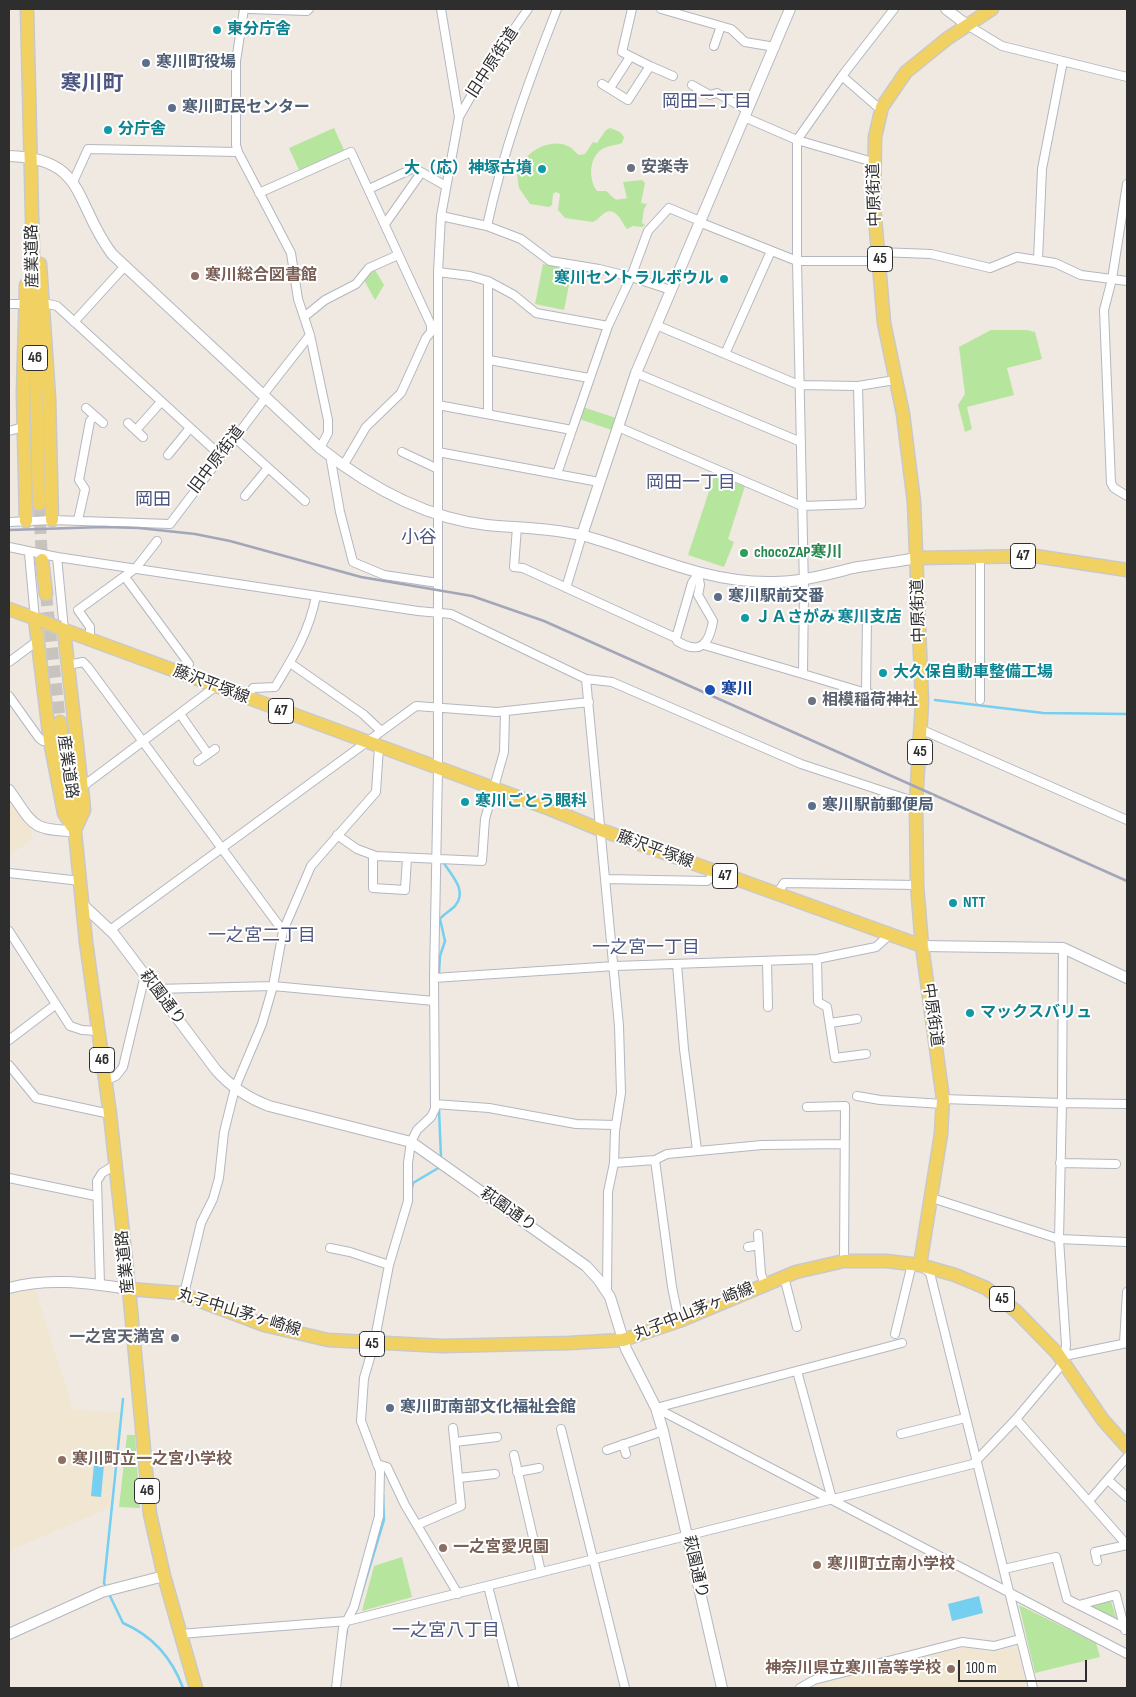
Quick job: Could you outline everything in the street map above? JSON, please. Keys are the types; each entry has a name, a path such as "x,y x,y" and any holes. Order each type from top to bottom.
{"main road":[{"name":"産業道路","path":"27,9 39,504"},
{"name":"中原街道","path":"916,1265 932,1198 941,1134 943,1101 922,946 917,885 916,802 922,702 917,558 910,457 884,323 874,206 873,162 875,137 881,110 891,90 906,72 966,25 992,9"},
{"path":"32,222 44,303 52,520"},
{"path":"26,521 23,427 25,304 26,269 33,256"},
{"name":"47","path":"917,558 1035,556 1127,570"},
{"path":"42,560 46,594"},
{"name":"47","path":"9,609 62,629"},
{"path":"38,620 36,642 50,741 64,813 75,831"},
{"path":"62,629 68,665 84,810 75,831"},
{"name":"藤沢平塚線","path":"62,629 438,769 530,801 601,830 717,873 888,936 922,946"},
{"name":"産業道路","path":"60,722 73,812 82,904 104,1081 110,1114 150,1514 164,1576 196,1688"},
{"name":"丸子中山茅ヶ崎線","path":"129,1289 184,1294 264,1325 328,1340 374,1344 442,1346 623,1340 679,1321 784,1276 844,1260 886,1261 916,1265 955,1275 986,1288 1027,1320 1064,1359 1104,1420 1123,1438 1127,1447"}],"street":[{"path":"244,9 236,61 236,139 238,152 291,253 298,300 310,335 328,420 328,433 320,448"},
{"path":"249,9 299,11 310,9"},
{"path":"441,9 459,117 441,216 435,325 438,405 437,706 440,860 434,978 435,1104 431,1117 417,1130 411,1142 408,1201 389,1265 374,1344 364,1378 360,1410 364,1430 381,1465 458,1594"},
{"name":"旧中原街道","path":"459,117 487,68 528,9"},
{"path":"487,226 497,177 523,96 557,9"},
{"path":"632,9 622,52 674,76"},
{"path":"664,9 731,29 745,42 775,47"},
{"path":"566,588 636,373 790,9"},
{"path":"802,674 804,580 797,261 797,140 842,76 894,9"},
{"path":"946,9 966,25 1002,46 1127,78"},
{"path":"714,46 721,26"},
{"path":"610,88 630,57"},
{"path":"1038,260 1042,169 1063,61"},
{"path":"602,84 628,100 650,66"},
{"path":"842,76 881,110"},
{"path":"693,98 696,87 710,95 718,91 745,114 797,140 873,162"},
{"path":"73,182 88,149 238,152"},
{"path":"259,193 351,152 398,255 435,325"},
{"path":"9,156 30,156 52,163 73,182 97,234 112,254 320,448 343,466 378,488 439,513 486,525 582,535 698,574 735,581 804,580 878,563 917,558"},
{"path":"369,189 414,168 446,186"},
{"path":"385,224 420,173"},
{"path":"1127,184 1112,279 1104,310 1110,478 1114,488 1127,496"},
{"path":"557,474 608,326 631,277 648,231 669,208 797,261 930,254 990,268 1017,256 1055,263 1081,275 1127,281"},
{"path":"441,216 487,226 521,239 550,261 599,269 671,290"},
{"path":"725,354 771,251"},
{"path":"304,317 325,300 356,284 369,268 398,255"},
{"path":"74,322 125,266"},
{"path":"438,272 470,276 488,281 514,295 536,313 608,326"},
{"path":"488,281 488,414"},
{"path":"44,303 57,306 220,455"},
{"path":"9,304 25,304"},
{"path":"343,466 366,426 401,393 426,338 432,332 435,325"},
{"path":"656,325 799,385 858,386 895,380"},
{"name":"旧中原街道","path":"78,520 170,524 310,335"},
{"path":"488,360 589,378"},
{"path":"636,373 800,442"},
{"path":"618,427 802,506 861,504 858,386"},
{"path":"136,430 161,402"},
{"path":"438,405 572,430"},
{"path":"86,408 103,423"},
{"path":"9,522 78,520 85,489 79,480 86,467 86,441 90,421 95,416"},
{"path":"128,423 144,437"},
{"path":"9,432 23,427"},
{"path":"168,454 190,428"},
{"path":"234,437 305,501"},
{"path":"77,439 86,441"},
{"path":"402,452 438,469"},
{"path":"438,452 600,482"},
{"path":"330,455 340,512 353,562 384,575 438,583"},
{"path":"245,496 268,468"},
{"path":"517,527 514,567 523,568 676,638 676,641 680,643 704,646 866,693 922,702"},
{"path":"90,640 90,627 78,610 136,568 157,541"},
{"path":"9,547 57,558 136,568 418,611 451,614 586,679 612,682 801,764 867,788 916,802"},
{"path":"29,553 38,620"},
{"path":"980,556 980,700"},
{"path":"57,558 62,629"},
{"path":"676,638 692,582 698,574"},
{"path":"698,574 700,585 698,595 713,621 708,640 704,646"},
{"path":"125,577 189,664 186,674"},
{"path":"246,698 253,688 275,687 290,663 311,621 316,596"},
{"path":"804,615 868,616 866,693"},
{"path":"9,662 36,642"},
{"path":"68,665 83,662 87,666 283,931"},
{"path":"290,663 362,714 380,730"},
{"path":"586,679 615,966 621,1093 616,1125 614,1163 607,1203 607,1291"},
{"path":"82,787 215,687"},
{"path":"9,696 39,738 43,741 50,741"},
{"path":"110,930 380,730 416,706 505,711 589,702"},
{"path":"337,835 357,848 373,855 482,861 485,819 496,789 504,752 505,711"},
{"path":"180,714 211,751 198,761"},
{"path":"920,729 1127,820"},
{"path":"184,1294 201,1223 213,1199 219,1178 224,1132 235,1088 262,1024 273,986 283,931 311,866 376,792 379,747"},
{"path":"9,790 32,822 41,829 75,831"},
{"path":"373,855 373,888 405,890 407,858"},
{"path":"9,873 81,881"},
{"path":"606,879 707,882 717,873"},
{"path":"777,894 784,883 917,885"},
{"name":"萩園通り","path":"82,904 110,930 216,1070 235,1088 255,1100 270,1106 411,1142 573,1255 598,1279 607,1291 623,1340 656,1408 664,1431 722,1688"},
{"path":"9,931 70,1026 82,1030 98,1031"},
{"path":"434,978 615,966 817,959 876,947 888,936"},
{"path":"922,946 1063,948 1127,978"},
{"path":"180,1634 347,1621 976,1462 1018,1417 1064,1359 1066,1345 1060,1239 1063,948"},
{"path":"817,959 818,1002 827,1007 835,1058 866,1054"},
{"path":"767,961 768,1007"},
{"path":"678,964 684,1050 698,1150"},
{"path":"104,1081 116,1076 123,1068 145,975"},
{"path":"156,989 273,986 434,1001"},
{"path":"9,1040 55,1005"},
{"path":"830,1023 858,1019"},
{"path":"9,1065 36,1098 110,1114"},
{"path":"857,1096 904,1106 943,1101 1127,1104"},
{"path":"819,1097 819,1106"},
{"path":"865,1106 866,1097"},
{"path":"435,1104 489,1108 576,1124 616,1125"},
{"path":"807,1106 845,1106 844,1260"},
{"path":"614,1163 655,1160 667,1154 762,1144 844,1144"},
{"path":"655,1160 673,1294 679,1321"},
{"path":"1060,1162 1116,1164"},
{"path":"100,1285 97,1181 102,1173 115,1165"},
{"path":"9,1178 96,1196"},
{"path":"932,1198 1060,1239 1127,1242"},
{"path":"758,1234 761,1274 765,1284"},
{"path":"748,1246 759,1245"},
{"path":"330,1248 350,1252 389,1265"},
{"path":"894,1334 916,1265 930,1272 1033,1688"},
{"path":"784,1276 793,1322"},
{"path":"9,1288 52,1281 129,1289"},
{"path":"1064,1359 1126,1343 1127,1292"},
{"path":"897,1324 906,1326"},
{"path":"656,1408 902,1343"},
{"path":"797,1371 832,1499"},
{"path":"656,1408 1127,1654"},
{"path":"932,1417 934,1426"},
{"path":"1018,1417 1091,1498 1127,1542 1095,1552 1098,1561"},
{"path":"904,1424 904,1433 965,1418"},
{"path":"417,1525 461,1506 453,1428"},
{"path":"561,1429 625,1688"},
{"path":"607,1450 664,1431"},
{"path":"455,1442 496,1437"},
{"path":"623,1444 626,1454"},
{"path":"514,1455 541,1572"},
{"path":"1091,1498 1127,1457"},
{"path":"336,1688 342,1636 354,1607 380,1516 381,1465"},
{"path":"517,1472 538,1468"},
{"path":"459,1478 495,1474"},
{"path":"1108,1480 1127,1498"},
{"path":"1004,1569 1056,1557 1067,1599 1126,1630"},
{"path":"9,1634 107,1591 164,1576"},
{"path":"488,1586 514,1688"},
{"path":"1079,1605 1116,1596 1126,1630"},
{"path":"800,1688 814,1680 962,1642 994,1646 1020,1639"}],"shaded area":[{"path":"9,800 32,831 31,840 9,856"},
{"name":"寒川町立一之宮小学校","path":"35,1289 73,1410 120,1412 109,1508 9,1551 9,1295"},
{"name":"神奈川県立寒川高等学校","path":"965,1647 991,1652 1017,1648 1027,1688 814,1688 816,1685"}],"green space":[{"path":"334,128 344,150 299,170 289,148"},
{"path":"610,128 620,132 624,137 622,143 607,147 596,155 591,167 594,186 597,191 606,191 615,199 627,198 623,182 642,180 645,183 641,203 647,204 644,209 642,223 645,225 642,227 633,226 627,229 617,214 610,211 604,213 593,222 565,218 558,210 560,194 556,192 553,194 552,205 549,207 530,204 519,188 517,174 520,166 531,153 546,145 562,144 570,147 579,155 585,154 593,142 597,143 606,130"},
{"path":"543,264 572,270 564,310 535,304"},
{"path":"375,270 384,285 375,300 364,280"},
{"path":"991,330 1027,330 1035,332 1042,359 1007,368 1014,395 967,407 972,429 965,432 958,405 965,394 959,347"},
{"path":"583,407 616,418 612,430 579,419"},
{"path":"714,476 745,486 728,539 734,542 724,567 688,555"},
{"path":"127,1435 135,1435 140,1508 119,1507"},
{"path":"402,1557 412,1597 362,1611 374,1566"},
{"path":"1111,1601 1117,1620 1091,1606"},
{"path":"1019,1605 1096,1643 1100,1657 1035,1673"}],"water":[{"path":"94,1464 104,1465 101,1497 91,1496"},
{"path":"979,1596 983,1613 952,1621 948,1604"}],"waterway":[{"path":"935,700 1043,713 1127,714"},
{"path":"439,973 440,956 445,941 440,919 455,906 460,894 456,882 442,860"},
{"path":"439,1110 441,1157"},
{"path":"411,1193 413,1183 440,1167"},
{"path":"107,1589 104,1583 123,1399"},
{"path":"357,1609 384,1520 383,1494"},
{"path":"109,1594 123,1623 143,1634 160,1649 173,1667 183,1688"},
{"path":"345,1640 347,1631"}],"tunnel":[{"path":"39,504 42,560"},
{"path":"46,594 60,722"}],"railway":[{"path":"9,530 104,527 139,528 195,534 230,541 361,577 472,596 544,621 1127,881"}],"place":[{"name":"東分庁舎","path":"217,30"},
{"name":"寒川町役場","path":"146,63"},
{"name":"寒川町民センター","path":"172,108"},
{"name":"分庁舎","path":"108,130"},
{"name":"安楽寺","path":"631,168"},
{"name":"大（応）神塚古墳","path":"542,169"},
{"name":"寒川総合図書館","path":"195,276"},
{"name":"寒川セントラルボウル","path":"724,279"},
{"name":"chocoZAP寒川","path":"744,553"},
{"name":"寒川駅前交番","path":"718,597"},
{"name":"ＪＡさがみ 寒川支店","path":"745,618"},
{"name":"大久保自動車整備工場","path":"883,673"},
{"name":"寒川","path":"710,690"},
{"name":"相模稲荷神社","path":"812,701"},
{"name":"寒川ごとう眼科","path":"465,802"},
{"name":"寒川駅前郵便局","path":"812,806"},
{"name":"NTT","path":"953,903"},
{"name":"マックスバリュ","path":"970,1013"},
{"name":"一之宮天満宮","path":"175,1338"},
{"name":"寒川町南部文化福祉会館","path":"390,1408"},
{"name":"寒川町立一之宮小学校","path":"62,1460"},
{"name":"一之宮愛児園","path":"443,1548"},
{"name":"寒川町立南小学校","path":"817,1565"},
{"name":"神奈川県立寒川高等学校","path":"951,1669"}],"district":[{"name":"寒川町","path":"92,85"},
{"name":"岡田二丁目","path":"707,102"},
{"name":"岡田一丁目","path":"691,483"},
{"name":"岡田","path":"153,500"},
{"name":"小谷","path":"419,538"},
{"name":"一之宮二丁目","path":"262,936"},
{"name":"一之宮一丁目","path":"646,948"},
{"name":"一之宮八丁目","path":"446,1631"}]}
